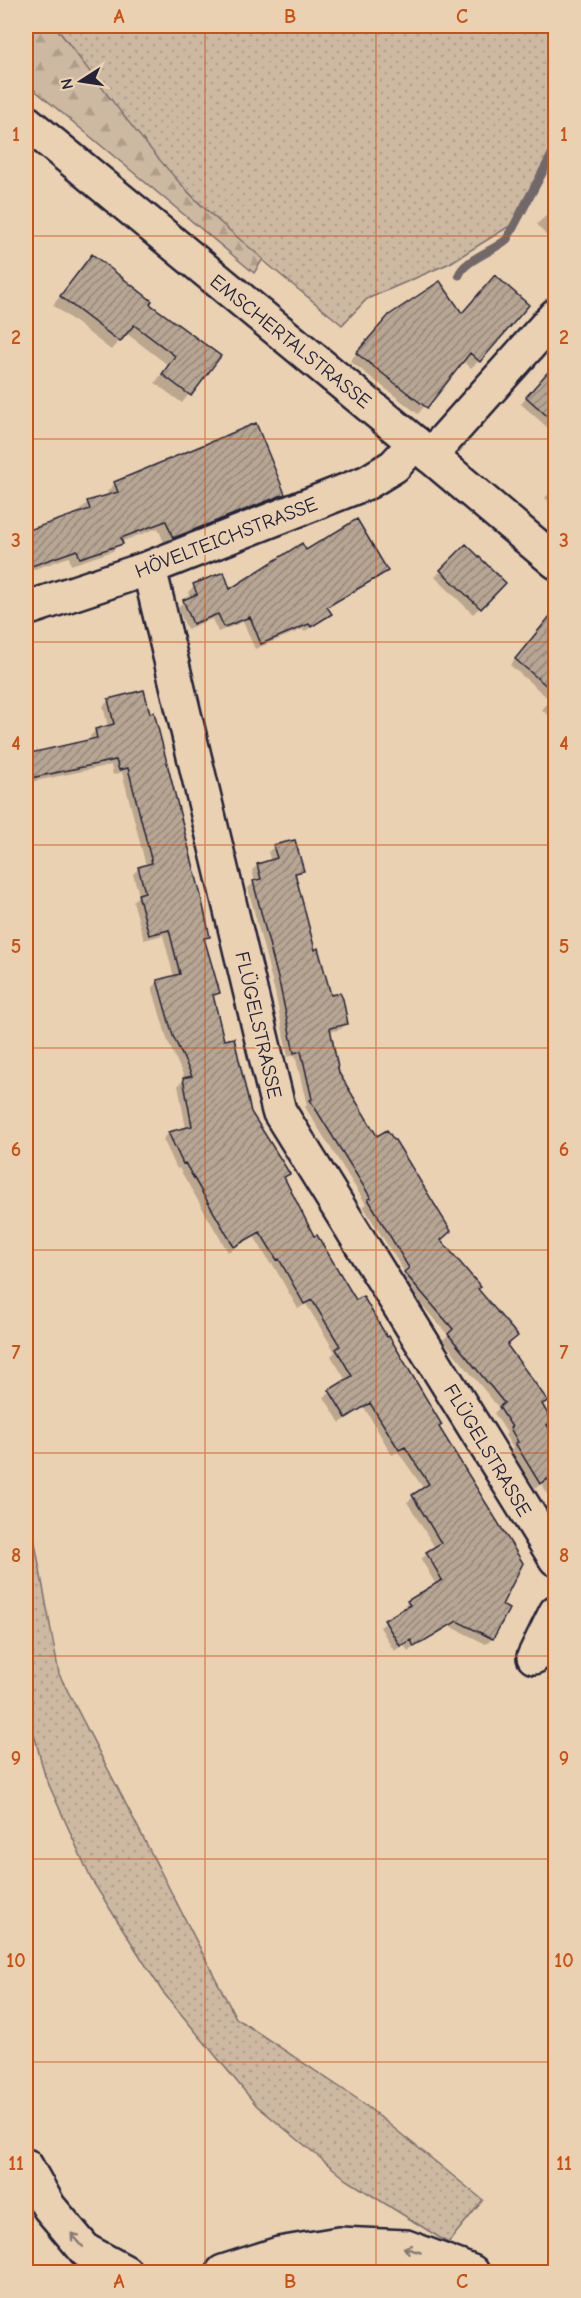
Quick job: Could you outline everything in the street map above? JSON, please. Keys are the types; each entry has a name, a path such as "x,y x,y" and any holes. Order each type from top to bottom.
{"main road":[{"name":"EMSCHERTALSTRASSE","path":"26,122 423,449 555,562"},
{"name":"HÖVELTEICHSTRASSE","path":"26,609 148,568 368,482 423,449 555,315"},
{"name":"FLÜGELSTRASSE","path":"148,568 279,1111 555,1559"},
{"path":"534,1657 555,1611"},
{"path":"26,2166 49,2207 86,2251 125,2272"},
{"path":"224,2272 279,2254 339,2244 406,2247 472,2272"},
{"path":"320,2272 389,2272"}],"green space":[{"path":"26,26 55,26 173,175 208,212 263,259 254,273 26,83"},
{"path":"55,26 555,26 555,155 513,224 450,263 367,299 342,325 247,247 193,197 138,135"},
{"path":"26,1494 59,1674 236,2018 359,2100 483,2200 448,2243 347,2180 257,2106 162,1991 91,1879 45,1776 26,1703"}],"building":[{"path":"92,254 152,301 150,304 221,356 191,396 162,374 175,356 134,325 120,342 60,296"},
{"path":"495,275 529,305 480,362 470,353 427,408 356,353 389,315 440,281 462,313"},
{"path":"555,364 555,423 526,397"},
{"path":"256,423 285,494 173,538 166,521 121,538 123,544 80,558 77,550 26,568 26,531 90,509 87,501 118,492 114,482"},
{"path":"357,519 388,571 327,607 332,614 311,627 309,624 261,644 250,617 224,627 218,614 193,624 183,600 197,594 193,584 224,572 230,589 302,543 306,550"},
{"path":"466,544 506,583 481,609 440,570"},
{"path":"555,610 555,693 515,659"},
{"path":"144,690 150,713 154,712 200,892 210,937 204,938 220,993 213,995 224,1040 234,1038 251,1112 290,1174 284,1177 314,1236 317,1235 356,1300 363,1296 387,1337 389,1336 442,1425 439,1427 523,1563 502,1605 509,1609 493,1639 457,1621 414,1647 411,1640 400,1646 384,1620 410,1605 407,1601 442,1580 426,1552 441,1543 412,1495 429,1484 405,1447 399,1450 370,1403 346,1418 329,1390 352,1376 336,1349 340,1346 312,1300 304,1304 279,1259 277,1260 260,1232 234,1247 185,1163 183,1164 168,1132 192,1126 183,1078 192,1076 173,1036 157,980 180,974 169,930 149,935 138,894 145,892 138,867 152,863 128,768 119,770 116,760 26,779 26,754 97,738 95,729 114,724 108,699"},
{"path":"295,840 304,871 295,873 315,950 318,948 331,995 340,993 343,999 348,1024 330,1028 339,1073 377,1136 387,1130 395,1140 451,1231 441,1240 518,1336 507,1345 548,1401 542,1404 552,1421 547,1425 555,1438 555,1475 540,1484 515,1443 518,1442 510,1428 512,1427 499,1407 504,1403 448,1334 453,1329 404,1272 409,1268 368,1199 371,1198 310,1100 312,1099 301,1051 294,1053 280,986 253,881 261,879 257,864 277,858 273,845"}],"waterway":[{"path":"459,275 473,260 507,239 556,147"}]}
